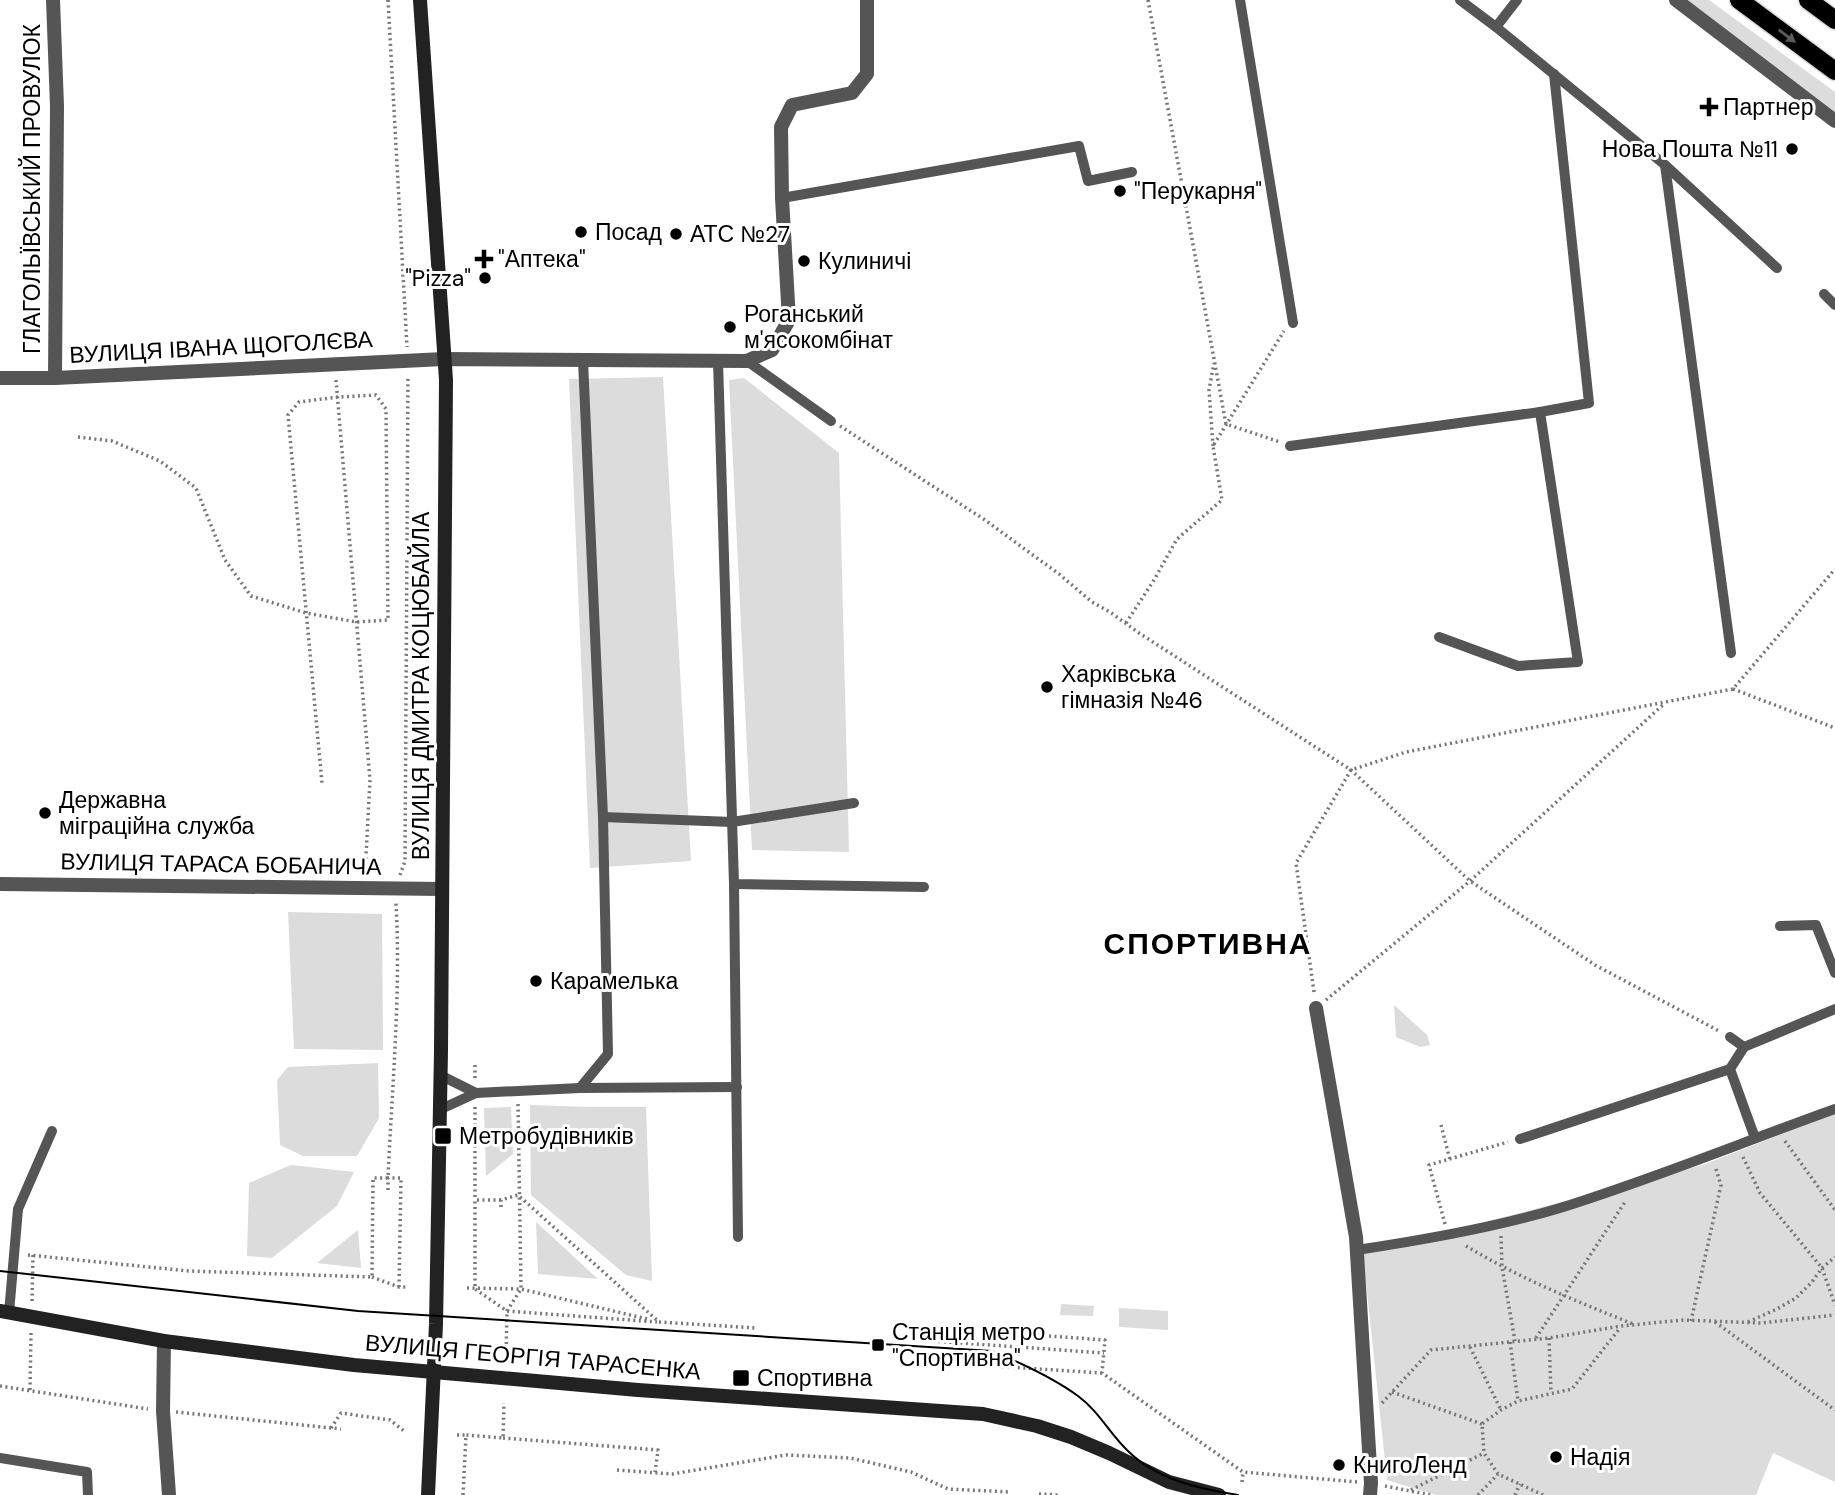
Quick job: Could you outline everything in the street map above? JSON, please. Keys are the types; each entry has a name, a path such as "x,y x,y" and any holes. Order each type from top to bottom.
{"main road":[{"name":"ВУЛИЦЯ ДМИТРА КОЦЮБАЙЛА","path":"420,0 446,393 440,1075 434,1373 428,1495"},
{"path":"1739,0 1835,71"},
{"path":"1808,0 1835,20"},
{"name":"ВУЛИЦЯ ГЕОРГІЯ ТАРАСЕНКА","path":"5,1312 164,1341 434,1373 984,1414 1071,1437 1109,1452 1169,1482 1219,1495"}],"street":[{"name":"ГЛАГОЛЬЇВСЬКИЙ ПРОВУЛОК","path":"53,0 57,106 55,378"},
{"path":"747,362 772,350 789,320 782,198 782,127 792,105 852,93 867,74 867,0"},
{"path":"1676,0 1835,121"},
{"name":"ВУЛИЦЯ ІВАНА ЩОГОЛЄВА","path":"0,378 55,378 444,359 747,362"},
{"name":"ВУЛИЦЯ ТАРАСА БОБАНИЧА","path":"0,884 442,889"},
{"path":"1317,1008 1357,1250 1370,1489"},
{"path":"164,1341 163,1411 169,1495"}],"lane":[{"path":"1240,0 1293,323"},
{"path":"1460,0 1665,165 1777,268"},
{"path":"1496,27 1517,0"},
{"path":"1290,446 1589,403 1554,74"},
{"path":"782,198 1079,146 1088,181 1132,172"},
{"path":"1665,165 1731,653"},
{"path":"1824,294 1835,304"},
{"path":"580,1088 607,1054 603,817 583,360"},
{"path":"718,361 734,884 738,1237"},
{"path":"747,362 831,421"},
{"path":"1439,637 1518,666 1578,662 1540,412"},
{"path":"603,817 732,822 854,803"},
{"path":"734,884 924,887"},
{"path":"1780,926 1816,925 1835,973"},
{"path":"1520,1139 1730,1069 1744,1047 1835,1009"},
{"path":"1730,1037 1744,1047"},
{"path":"1730,1069 1755,1138"},
{"path":"440,1075 475,1093"},
{"path":"439,1110 475,1093 580,1088 737,1087"},
{"path":"1357,1250 1449,1235 1558,1208 1835,1109"},
{"path":"5,1312 15,1254 18,1209 52,1131"},
{"path":"0,1458 87,1472 88,1495"}],"path":[{"path":"388,0 408,361 405,861 395,890 395,1053 388,1191"},
{"path":"1148,0 1226,424"},
{"path":"1213,446 1284,330"},
{"path":"1126,623 1177,539 1222,499 1213,446 1209,390 1215,361"},
{"path":"335,364 370,780 365,889"},
{"path":"78,437 112,441 160,461 196,488 225,560 251,596 306,613 356,622 388,620 386,409 376,395 338,397 299,402 289,415 306,613 322,783"},
{"path":"831,421 985,520 1059,574 1092,602 1351,769 1470,881 1595,965 1730,1037"},
{"path":"1226,424 1290,446"},
{"path":"1733,689 1835,569"},
{"path":"1317,1008 1296,863 1351,769 1406,752 1733,689 1835,728"},
{"path":"1317,1008 1470,881 1668,702"},
{"path":"475,1065 475,1289"},
{"path":"506,1355 507,1311 521,1289 518,1091"},
{"path":"1441,1125 1450,1160"},
{"path":"1776,1130 1835,1210"},
{"path":"1520,1139 1429,1166 1449,1235 1502,1267 1636,1325"},
{"path":"1737,1144 1759,1193 1822,1268 1835,1305"},
{"path":"1691,1321 1721,1185 1712,1154"},
{"path":"372,1277 373,1178 401,1178 399,1287"},
{"path":"1536,1338 1638,1181"},
{"path":"475,1200 501,1200 518,1195"},
{"path":"518,1195 659,1322"},
{"path":"500,1207 501,1200"},
{"path":"1501,1222 1502,1267 1518,1401"},
{"path":"15,1254 189,1270 372,1277 399,1287 407,1287"},
{"path":"32,1301 33,1255"},
{"path":"1747,1322 1796,1298 1835,1257"},
{"path":"467,1288 521,1289 659,1322"},
{"path":"475,1289 507,1311 756,1328"},
{"path":"1367,1424 1380,1405 1431,1350 1549,1338 1621,1326 1691,1321 1761,1323 1835,1315"},
{"path":"1714,1321 1835,1410"},
{"path":"1482,1424 1518,1401 1572,1389 1621,1326"},
{"path":"30,1390 31,1333"},
{"path":"1049,1336 1105,1340 1102,1373"},
{"path":"1549,1338 1552,1393"},
{"path":"933,1341 1104,1353"},
{"path":"1470,1347 1501,1410"},
{"path":"930,1362 1102,1373 1243,1472 1370,1489"},
{"path":"1392,1392 1482,1424"},
{"path":"503,1438 504,1403"},
{"path":"331,1428 341,1413 390,1420 404,1431"},
{"path":"1482,1424 1484,1453 1498,1474 1543,1495"},
{"path":"457,1435 658,1450 655,1473"},
{"path":"463,1495 467,1435"},
{"path":"1410,1490 1484,1453"},
{"path":"617,1470 672,1474 786,1455 850,1458 911,1472 948,1489 972,1493 1010,1492"},
{"path":"1242,1482 1243,1472"},
{"path":"1478,1495 1498,1474"},
{"path":"1515,1495 1520,1484"},
{"path":"1039,1494 1060,1495"}],"shaded area":[{"path":"1682,0 1709,0 1835,92 1835,116"},
{"path":"663,377 691,861 590,868 569,379"},
{"path":"744,378 839,453 849,852 752,850 729,380"},
{"path":"288,912 382,914 383,1050 294,1049"},
{"path":"1394,1005 1427,1035 1430,1045 1420,1047 1396,1037"},
{"path":"378,1063 379,1118 357,1156 303,1156 280,1145 277,1080 288,1067"},
{"path":"530,1105 646,1107 652,1281 626,1275 531,1195"},
{"path":"511,1107 513,1154 486,1176 484,1108"},
{"path":"1835,1113 1835,1482 1773,1453 1756,1495 1436,1495 1387,1480 1363,1254 1703,1165"},
{"path":"291,1165 354,1172 337,1206 272,1258 247,1256 249,1183"},
{"path":"536,1222 598,1279 538,1274"},
{"path":"358,1230 361,1268 317,1263"},
{"path":"1061,1304 1094,1306 1093,1316 1060,1315"},
{"path":"1119,1308 1168,1311 1168,1330 1119,1327"}],"tram line":[{"path":"0,1271 358,1311 992,1351 1036,1371 1078,1396 1093,1409 1122,1445 1153,1470 1180,1482 1238,1495"}],"place":[{"name":"Партнер","path":"1709,107"},
{"name":"Нова Пошта №11","path":"1792,149"},
{"name":"\"Перукарня\"","path":"1120,191"},
{"name":"Посад","path":"581,232"},
{"name":"АТС №27","path":"676,234"},
{"name":"\"Аптека\"","path":"484,259"},
{"name":"Кулиничі","path":"804,261"},
{"name":"\"Pizza\"","path":"485,278"},
{"name":"Роганський м'ясокомбінат","path":"730,327"},
{"name":"Харківська гімназія №46","path":"1047,687"},
{"name":"Державна міграційна служба","path":"45,813"},
{"name":"Карамелька","path":"536,981"},
{"name":"Метробудівників","path":"443,1136"},
{"name":"Станція метро \"Спортивна\"","path":"878,1345"},
{"name":"Спортивна","path":"741,1378"},
{"name":"Надія","path":"1556,1457"},
{"name":"КнигоЛенд","path":"1339,1465"}],"district":[{"name":"СПОРТИВНА","path":"1208,944"}]}
